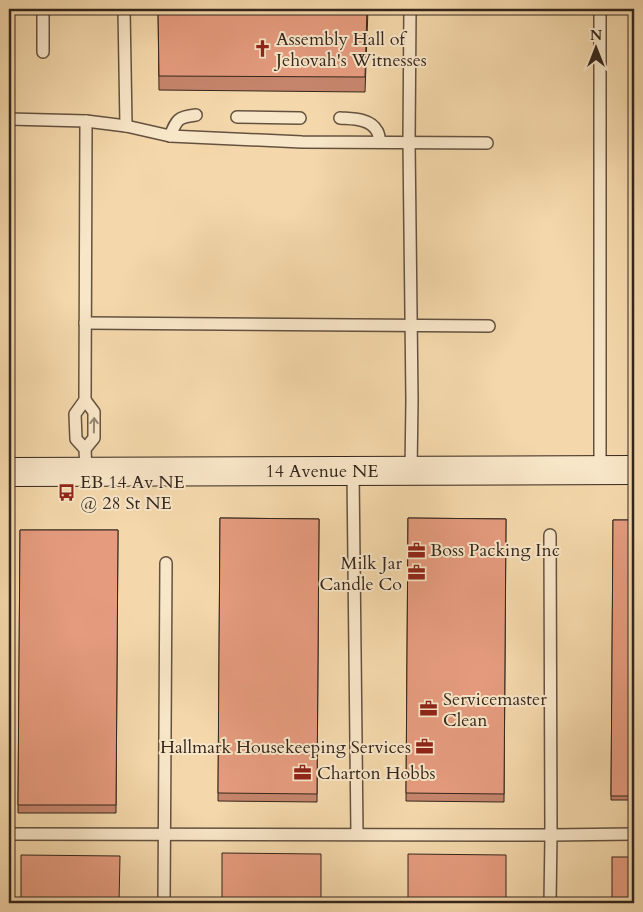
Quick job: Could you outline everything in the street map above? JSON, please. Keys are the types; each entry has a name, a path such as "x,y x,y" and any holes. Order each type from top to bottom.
{"street":[{"name":"14 Avenue NE","path":"9,472 85,460 353,471 634,470"}],"lane":[{"path":"43,9 43,52"},
{"path":"124,9 126,126"},
{"path":"410,9 411,471"},
{"path":"600,9 600,470"},
{"path":"170,136 175,124 183,116 196,115"},
{"path":"237,117 300,118"},
{"path":"340,118 360,120 372,125 378,132 380,142"},
{"path":"9,119 86,121 126,126 170,136 302,142 487,143"},
{"path":"85,460 76,439 75,414 85,400 86,121"},
{"path":"85,323 488,326"},
{"path":"85,400 94,412 94,438 85,460"},
{"path":"353,471 357,834"},
{"path":"550,535 550,903"},
{"path":"164,903 166,563"},
{"path":"9,834 634,834"}],"building":[{"name":"Assembly Hall of Jehovah's Witnesses","path":"158,9 367,9 365,77 159,76"},
{"path":"220,518 319,519 317,794 218,793"},
{"path":"408,518 506,519 504,794 406,793"},
{"path":"613,520 634,520 634,796 611,796"},
{"path":"20,530 118,530 116,805 18,805"},
{"path":"222,853 321,854 321,903 222,903"},
{"path":"408,854 506,855 506,903 408,903"},
{"path":"21,855 120,856 119,903 21,903"},
{"path":"612,857 634,857 634,903 612,903"}],"place":[{"name":"Assembly Hall of Jehovah's Witnesses","path":"262,49"},
{"name":"EB 14 Av NE @ 28 St NE","path":"66,492"},
{"name":"Boss Packing Inc","path":"416,550"},
{"name":"Milk Jar Candle Co","path":"416,573"},
{"name":"Servicemaster Clean","path":"429,709"},
{"name":"Hallmark Housekeeping Services","path":"425,747"},
{"name":"Charton Hobbs","path":"303,773"}]}
